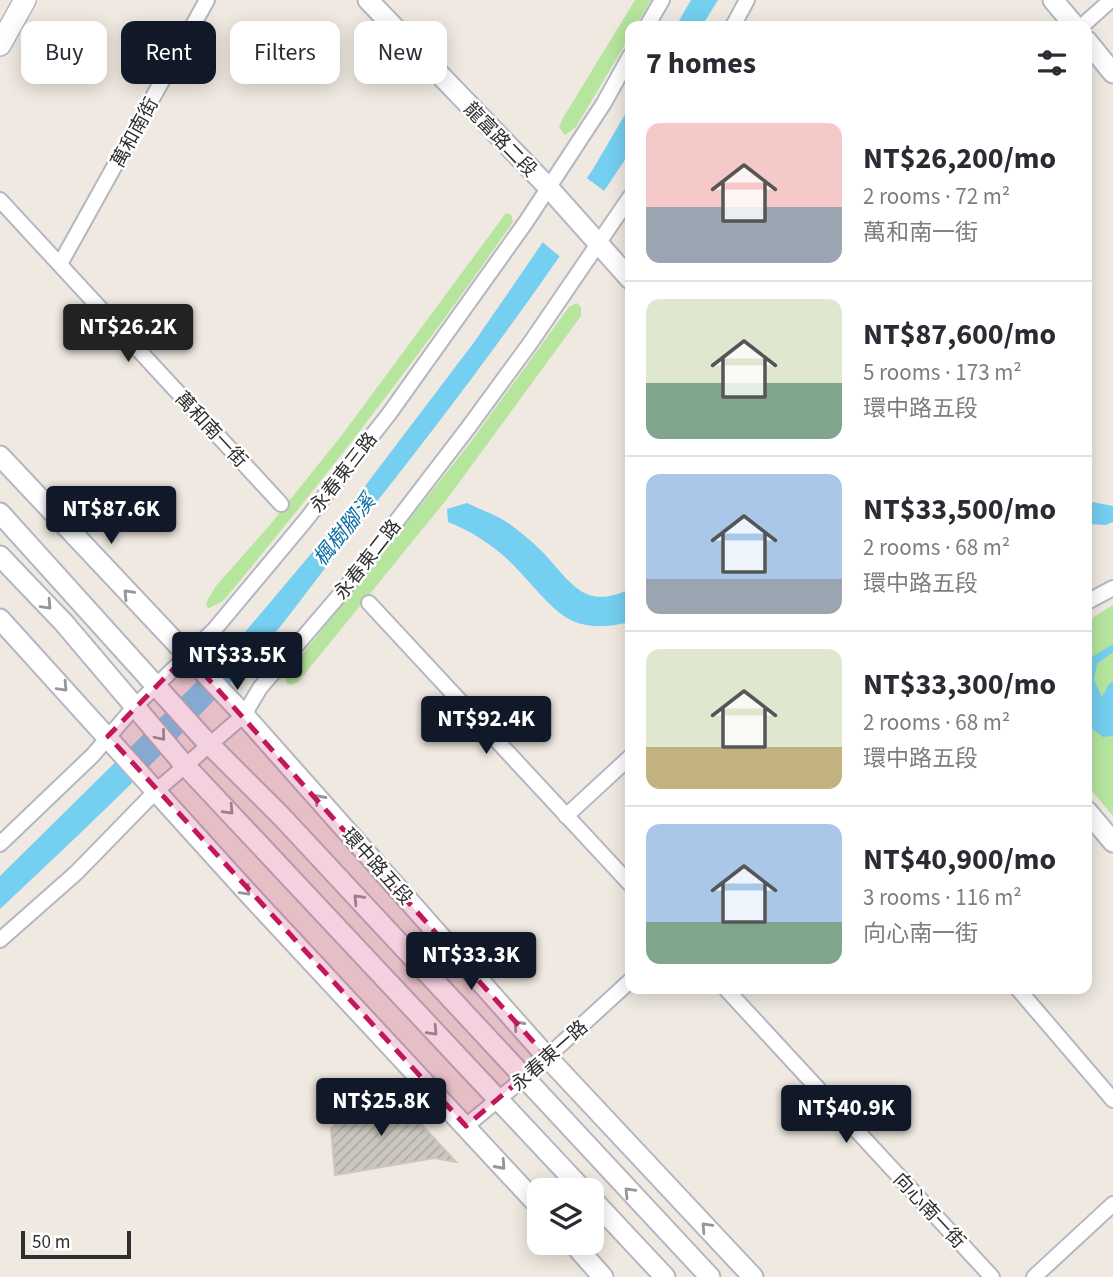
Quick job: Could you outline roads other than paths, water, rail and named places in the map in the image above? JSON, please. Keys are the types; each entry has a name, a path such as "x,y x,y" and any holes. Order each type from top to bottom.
{"main road":[{"path":"1,38 25,0"}],"street":[{"name":"萬和南街","path":"60,264 207,0"},
{"name":"龍富路二段","path":"368,0 600,242"},
{"path":"650,21 662,0"},
{"path":"736,21 747,0"},
{"path":"1053,0 1071,21"},
{"path":"1088,21 1111,0"},
{"path":"1092,47 1113,73"},
{"name":"永春東三路","path":"0,844 190,658 275,557 389,414 526,222 604,103 625,65"},
{"name":"萬和南一街","path":"0,200 281,505"},
{"name":"永春東二路","path":"0,940 76,873 154,788 241,712 343,591 468,428 531,342 625,204"},
{"path":"600,242 625,273"},
{"name":"環中路五段","path":"0,456 241,712 547,1057 753,1277"},
{"name":"環中路五段","path":"0,513 207,741 282,817 710,1277"},
{"path":"0,556 64,623 185,763 571,1178"},
{"path":"1092,600 1113,588"},
{"path":"369,603 625,879"},
{"path":"0,619 527,1193"},
{"path":"566,816 625,762"},
{"path":"1092,817 1113,842"},
{"name":"永春東一路","path":"466,1126 524,1078 625,986"},
{"name":"向心南一街","path":"731,994 992,1277"},
{"path":"1022,994 1113,1100"},
{"path":"1034,1277 1113,1204"},
{"path":"604,1212 665,1277"},
{"path":"584,1255 603,1277"}],"water":[{"path":"691,0 718,0 705,21 679,21"},
{"name":"楓樹腳溪","path":"625,115 625,159 593,208 461,393 290,614 248,664 188,727 0,909 0,876 235,644 337,523 475,341 593,169"},
{"path":"1092,502 1113,506 1113,522 1106,525 1092,524"},
{"path":"467,503 511,525 583,592 603,597 625,591 625,623 592,626 565,617 494,548 448,522 447,509"},
{"path":"1113,644 1113,652 1097,664 1094,680 1102,697 1113,682 1113,736 1103,737 1092,729 1092,657"}]}
